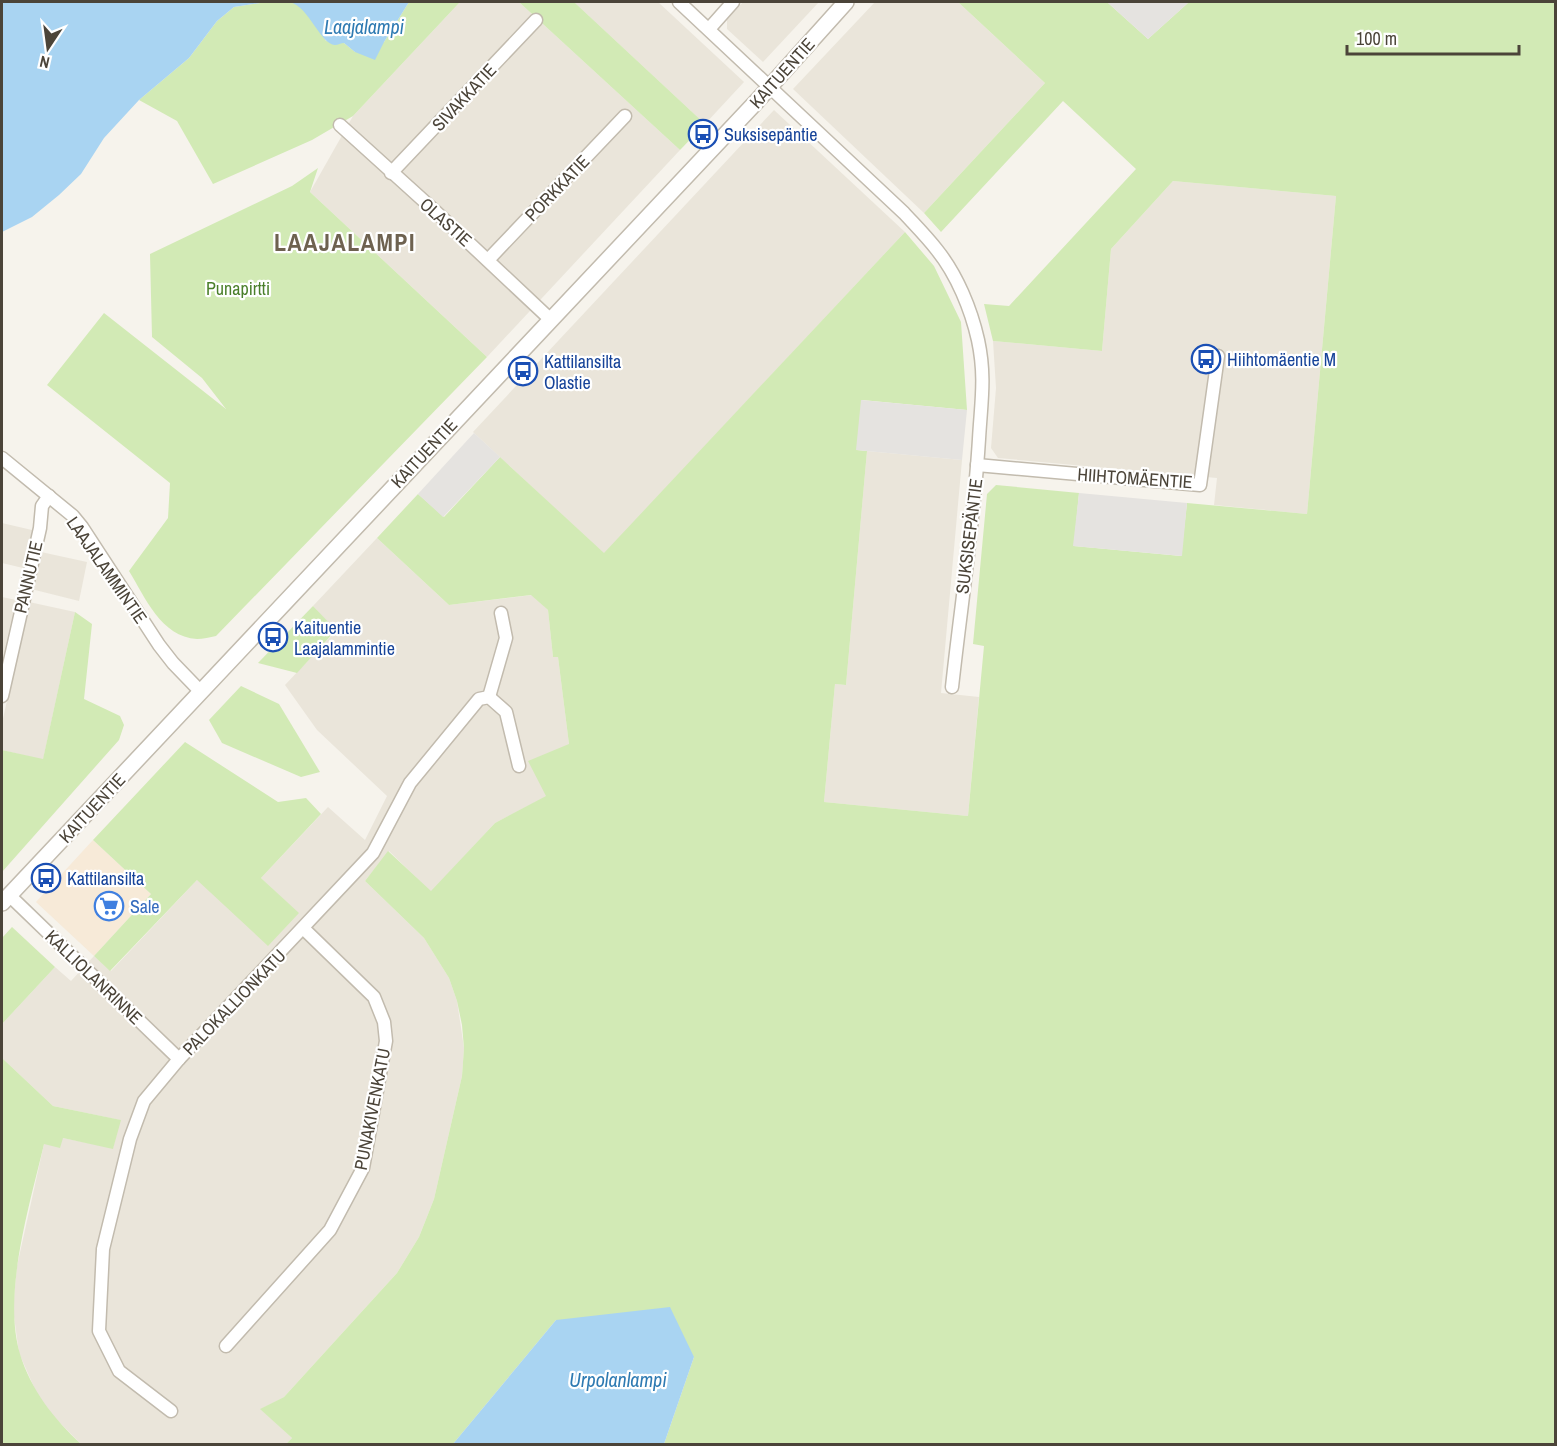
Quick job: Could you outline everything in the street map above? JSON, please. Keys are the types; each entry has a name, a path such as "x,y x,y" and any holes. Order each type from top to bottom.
{"street":[{"name":"SUKSISEPÄNTIE","path":"679,2 904,213 938,250 952,272 971,316 984,370 978,465 952,687"},
{"path":"709,29 733,2"},
{"name":"KAITUENTIE","path":"5,899 769,88 846,2"},
{"name":"SIVAKKATIE","path":"391,173 536,20"},
{"name":"PORKKATIE","path":"488,260 625,116"},
{"name":"OLASTIE","path":"340,125 551,320"},
{"name":"HIIHTOMÄENTIE","path":"978,465 1200,485 1218,356"},
{"name":"LAAJALAMMINTIE","path":"2,458 73,516 159,645 201,692"},
{"name":"PANNUTIE","path":"2,696 40,528 42,507 49,496"},
{"path":"501,613 506,638 489,697 506,712 519,766"},
{"name":"PALOKALLIONKATU","path":"171,1412 119,1371 99,1331 103,1249 130,1139 144,1101 179,1059 304,929 373,853 410,783 480,699 489,697"},
{"name":"KALLIOLANRINNE","path":"5,899 179,1059"},
{"name":"PUNAKIVENKATU","path":"226,1346 330,1230 363,1168 386,1041 384,1022 374,997 304,929"}],"shaded area":[{"path":"460,2 519,2 680,150 487,357 310,192 353,116"},
{"path":"574,2 658,2 744,82 705,124"},
{"path":"743,2 819,2 763,62 727,29 727,19"},
{"path":"875,2 958,2 1045,83 924,213 793,89"},
{"path":"1107,2 1189,2 1148,39"},
{"path":"774,110 905,232 604,554 473,432"},
{"path":"1173,181 1336,196 1307,514 1214,505 1217,478 998,458 991,448 996,388 993,341 1102,351 1111,249"},
{"path":"861,400 967,410 962,460 856,450"},
{"path":"474,433 500,457 443,517 418,494"},
{"path":"867,451 962,460 941,693 979,697 968,816 824,802 835,684 846,685"},
{"path":"1079,493 1187,503 1182,556 1073,546"},
{"path":"2,523 32,530 23,568 2,563"},
{"path":"377,538 449,605 532,595 548,610 553,657 558,657 569,744 547,796 495,823 431,892 389,851 365,881 424,938 449,978 457,1001 464,1048 462,1076 434,1199 419,1237 397,1273 284,1397 261,1409 292,1438 286,1444 81,1444 48,1411 37,1394 19,1353 13,1309 17,1266 44,1144 63,1138 113,1148 120,1120 53,1106 2,1058 2,1024 55,967 71,981 94,956 111,971 197,880 298,913 261,878 328,807 365,840 387,796 317,730 285,685 336,631 313,606"},
{"path":"41,552 87,562 79,601 31,589"},
{"path":"2,597 16,600 2,661"},
{"path":"29,602 75,612 43,760 2,750 2,723"},
{"path":"93,840 151,894 94,956 36,902"}],"green space":[{"path":"284,1 296,4 311,17 326,41 344,43 355,52 384,42 409,2 460,2 353,116 312,140 213,184 177,121 139,100 189,58 217,21 234,7"},
{"path":"519,2 574,2 705,124 680,150"},
{"path":"958,2 1107,2 1148,39 1189,2 1555,2 1555,1444 664,1444 694,1357 556,1320 453,1444 286,1444 292,1438 260,1409 284,1397 397,1273 419,1237 434,1199 462,1076 464,1048 462,1025 449,978 424,938 365,881 388,851 431,891 495,823 546,796 528,761 569,744 558,657 553,657 548,610 531,595 449,605 377,538 418,494 444,517 500,457 604,553 905,232 934,266 961,322 967,410 862,400 857,450 867,451 846,685 835,684 824,802 968,816 984,646 973,644 987,494 996,485 1079,493 1074,546 1181,556 1187,503 1307,514 1336,196 1173,181 1111,249 1102,351 993,341 984,304 1009,306 1136,169 1063,101 941,232 924,213 1045,83"},
{"name":"Punapirtti","path":"318,168 310,192 487,357 216,636 197,639 184,637 173,631 156,614 129,571 168,518 170,483 47,385 104,313 226,409 202,378 152,337 150,254 292,186"},
{"path":"313,606 336,630 297,673 258,663"},
{"path":"75,612 92,624 84,699 120,716 124,725 119,740 2,872 2,750 43,759"},
{"path":"241,686 279,704 320,772 301,777 222,743 209,720"},
{"path":"185,742 278,802 306,798 321,814 261,878 299,913 268,946 197,880 110,971 94,956 151,894 93,840"},
{"path":"12,927 55,967 2,1024 2,938"},
{"path":"2,1058 53,1106 121,1120 113,1149 63,1138 60,1148 44,1144 20,1249 16,1277 15,1330 20,1354 30,1380 44,1403 81,1444 2,1444"}],"water":[{"path":"2,2 266,2 234,7 217,21 189,58 139,100 104,138 81,174 32,217 2,232"},
{"name":"Laajalampi","path":"290,2 409,2 375,60 355,52 344,43 335,45 324,39 303,11"},
{"name":"Urpolanlampi","path":"670,1307 694,1357 664,1444 453,1444 556,1320"}],"place":[{"name":"Suksisepäntie","path":"703,134"},
{"name":"Hiihtomäentie M","path":"1206,359"},
{"name":"Kattilansilta Olastie","path":"523,371"},
{"name":"Kaituentie Laajalammintie","path":"273,637"},
{"name":"Kattilansilta","path":"46,878"},
{"name":"Sale","path":"109,906"}],"district":[{"name":"LAAJALAMPI","path":"345,242"}]}
